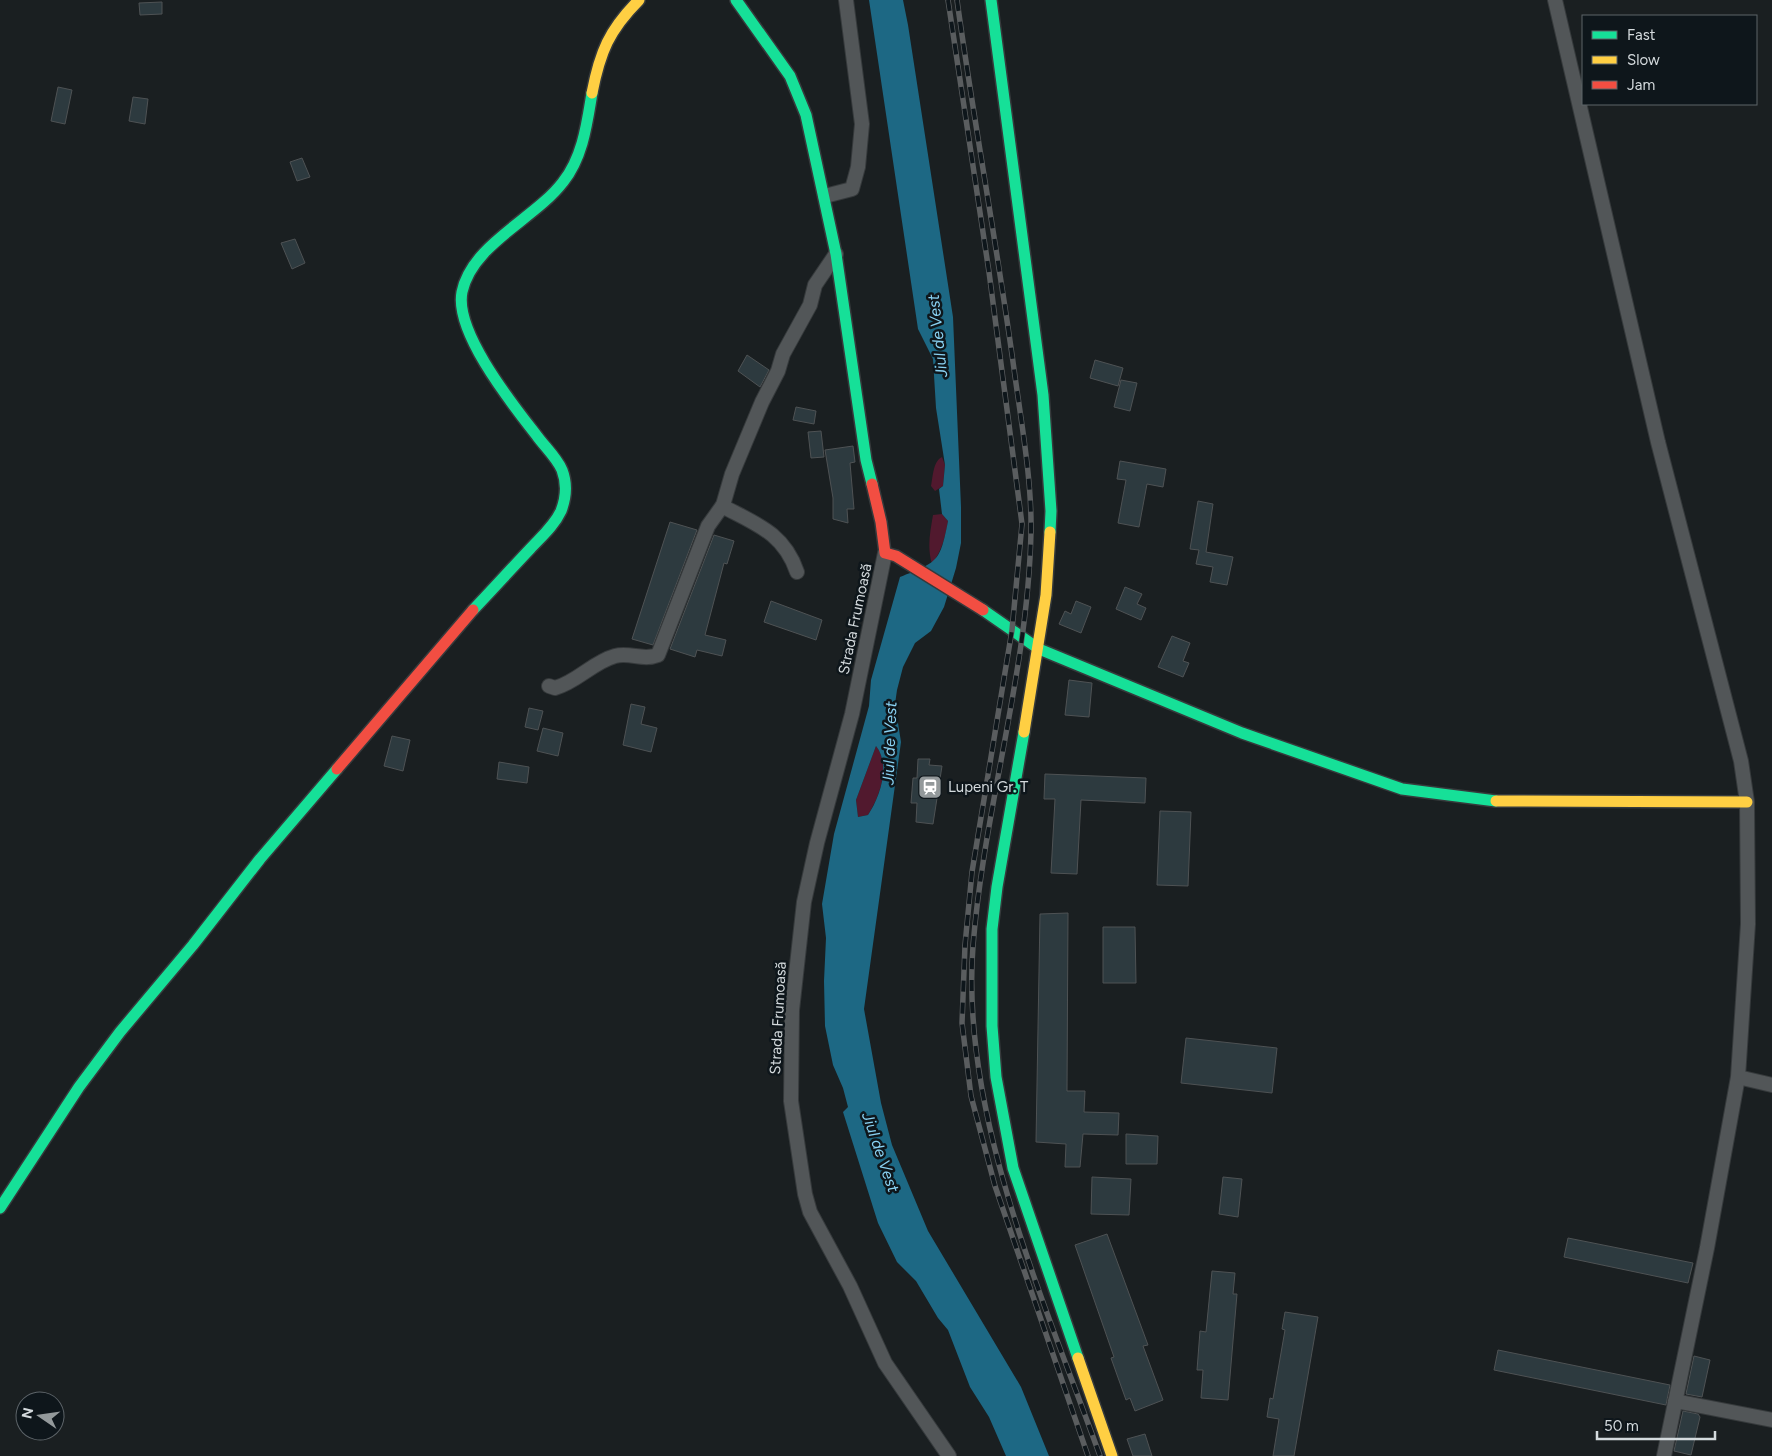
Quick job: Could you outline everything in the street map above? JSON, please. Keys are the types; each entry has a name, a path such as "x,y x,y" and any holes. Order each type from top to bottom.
{"street":[{"path":"0,1208 79,1087 120,1032 193,945 260,860 466,618 553,524 562,511 567,480 562,468 498,381 470,338 461,303 463,287 470,271 483,253 560,187 570,173 580,146 600,56 620,18 639,0"},
{"path":"736,0 790,76 806,116 825,196 836,254 866,460 891,554 975,604 1039,649 1242,733 1402,789 1483,800 1747,802"},
{"path":"825,196 852,189 859,159 862,124 846,0"},
{"path":"991,0 1043,395 1051,511 1050,551 1039,649 997,887 992,930 992,1026 996,1077 1013,1168 1112,1456"},
{"path":"1555,0 1658,442 1741,762 1747,802 1748,924 1738,1077 1707,1248 1664,1456"},
{"path":"550,686 555,688 568,684 614,656 627,655 649,658 658,655 708,526 722,506 732,474 762,402 778,371 783,354 810,305 815,285 836,254"},
{"path":"722,506 775,536 785,546 796,572"},
{"name":"Strada Frumoasă","path":"891,554 852,714 817,843 804,902 792,1010 791,1101 805,1194 810,1212 850,1286 885,1363 949,1456"},
{"path":"1738,1077 1772,1085"},
{"path":"1675,1401 1772,1420"}],"shaded area":[{"path":"942,457 945,465 943,486 935,491 931,486 933,474 937,462"},
{"path":"942,514 948,521 947,527 941,549 932,564 929,546 933,515"},
{"path":"876,746 883,762 880,790 868,815 858,817 856,800"}],"water":[{"name":"Jiul de Vest","path":"869,0 903,0 908,25 953,317 961,543 956,568 944,607 931,631 915,643 903,667 897,690 895,704 901,742 864,1009 881,1103 892,1145 928,1231 1021,1387 1049,1456 1006,1456 989,1417 970,1387 948,1330 938,1318 916,1281 897,1262 878,1223 843,1112 848,1107 843,1088 833,1065 825,1026 824,981 826,938 822,904 834,834 869,706 871,680 900,577 930,564 935,559 942,545 948,521 942,514 939,489 943,486 945,465 936,408 933,359 918,329","holes":["876,746 883,762 880,790 868,815 858,817 856,800"]}],"building":[{"path":"162,2 162,14 140,15 139,3"},
{"path":"58,87 72,90 65,124 51,121"},
{"path":"133,97 148,99 145,124 129,121"},
{"path":"302,158 310,177 297,181 290,162"},
{"path":"295,239 305,263 292,269 281,243"},
{"path":"747,355 769,370 760,387 738,371"},
{"path":"1095,360 1123,368 1118,386 1090,378"},
{"path":"1121,380 1137,383 1130,411 1114,407"},
{"path":"796,407 816,411 814,424 793,420"},
{"path":"821,431 824,457 811,458 808,432"},
{"path":"853,446 855,462 850,463 854,509 847,509 848,523 833,519 833,498 825,450"},
{"path":"1120,461 1166,469 1163,487 1147,484 1139,527 1118,523 1126,480 1117,479"},
{"path":"1198,501 1213,504 1206,552 1233,557 1227,585 1210,582 1213,567 1196,564 1199,550 1190,549"},
{"path":"670,522 697,530 653,645 632,639"},
{"path":"714,535 734,541 727,564 724,563 705,635 726,640 722,656 697,650 695,657 670,649"},
{"path":"1125,587 1142,594 1137,604 1146,608 1141,620 1116,609"},
{"path":"771,601 822,620 816,640 764,622"},
{"path":"1076,601 1091,607 1081,633 1059,624 1065,611 1071,614"},
{"path":"1172,636 1190,643 1183,661 1189,663 1183,677 1158,667"},
{"path":"1069,680 1092,683 1089,717 1065,715"},
{"path":"631,704 645,707 641,724 657,728 651,752 623,745"},
{"path":"529,708 543,711 538,730 525,727"},
{"path":"543,728 563,733 558,756 537,751"},
{"path":"392,736 410,740 403,771 384,766"},
{"path":"918,759 930,759 929,765 942,766 933,824 916,822 917,803 911,803 913,778 917,778"},
{"path":"499,762 529,767 527,783 497,779"},
{"path":"1045,774 1146,778 1145,803 1081,800 1077,874 1051,873 1055,799 1044,799"},
{"path":"1160,811 1191,812 1188,886 1157,885"},
{"path":"1068,913 1067,1091 1085,1091 1084,1112 1119,1113 1118,1135 1083,1134 1080,1167 1065,1167 1066,1144 1036,1142 1040,914"},
{"path":"1103,927 1135,927 1136,983 1103,983"},
{"path":"1186,1038 1277,1048 1272,1093 1181,1083"},
{"path":"1126,1134 1158,1136 1157,1164 1126,1164"},
{"path":"1092,1177 1131,1179 1129,1215 1091,1214"},
{"path":"1223,1177 1242,1179 1238,1217 1219,1214"},
{"path":"1107,1234 1148,1345 1143,1346 1163,1400 1135,1411 1130,1398 1126,1400 1111,1358 1114,1357 1075,1245"},
{"path":"1568,1238 1693,1263 1688,1283 1564,1257"},
{"path":"1212,1271 1235,1273 1233,1294 1237,1294 1228,1400 1201,1398 1203,1370 1197,1370 1200,1331 1206,1332"},
{"path":"1285,1312 1318,1317 1294,1456 1273,1456 1279,1419 1267,1417 1270,1398 1273,1399 1285,1330 1282,1329"},
{"path":"1498,1350 1670,1385 1666,1405 1494,1370"},
{"path":"1694,1356 1710,1360 1702,1397 1686,1394"},
{"path":"1683,1411 1698,1414 1700,1417 1691,1455 1674,1451"},
{"path":"1145,1434 1152,1456 1133,1456 1127,1439"}],"railway":[{"path":"948,0 989,272 1022,524 1012,630 972,872 965,945 962,1023 971,1096 995,1186 1088,1456"},
{"path":"957,0 1026,451 1031,512 1028,584 1022,636 986,842 979,894 973,946 972,1010 979,1075 993,1140 1011,1206 1032,1270 1100,1456"}],"traffic: fast":[{"path":"736,0 790,76 806,115 836,254 866,460 872,484"},
{"path":"991,0 1043,395 1051,511 1050,532"},
{"path":"473,610 555,522 563,506 565,485 564,475 557,461 501,387 476,347 467,327 462,308 462,292 468,275 478,260 491,246 551,195 570,172 580,151 592,93"},
{"path":"983,610 1039,649 1242,733 1402,789 1496,801"},
{"path":"1024,732 997,887 992,929 992,1026 996,1077 1013,1168 1078,1358"},
{"path":"0,1208 79,1087 120,1032 193,945 260,859 337,769"}],"traffic: slow":[{"path":"592,93 598,65 607,42 620,21 639,0"},
{"path":"1024,732 1046,595 1050,532"},
{"path":"1496,801 1747,802"},
{"path":"1078,1358 1112,1456"}],"traffic: jam":[{"path":"872,484 881,522 885,553 896,556 983,610"},
{"path":"337,769 473,610"}],"place":[{"name":"Lupeni Gr. T","path":"930,787"}]}
